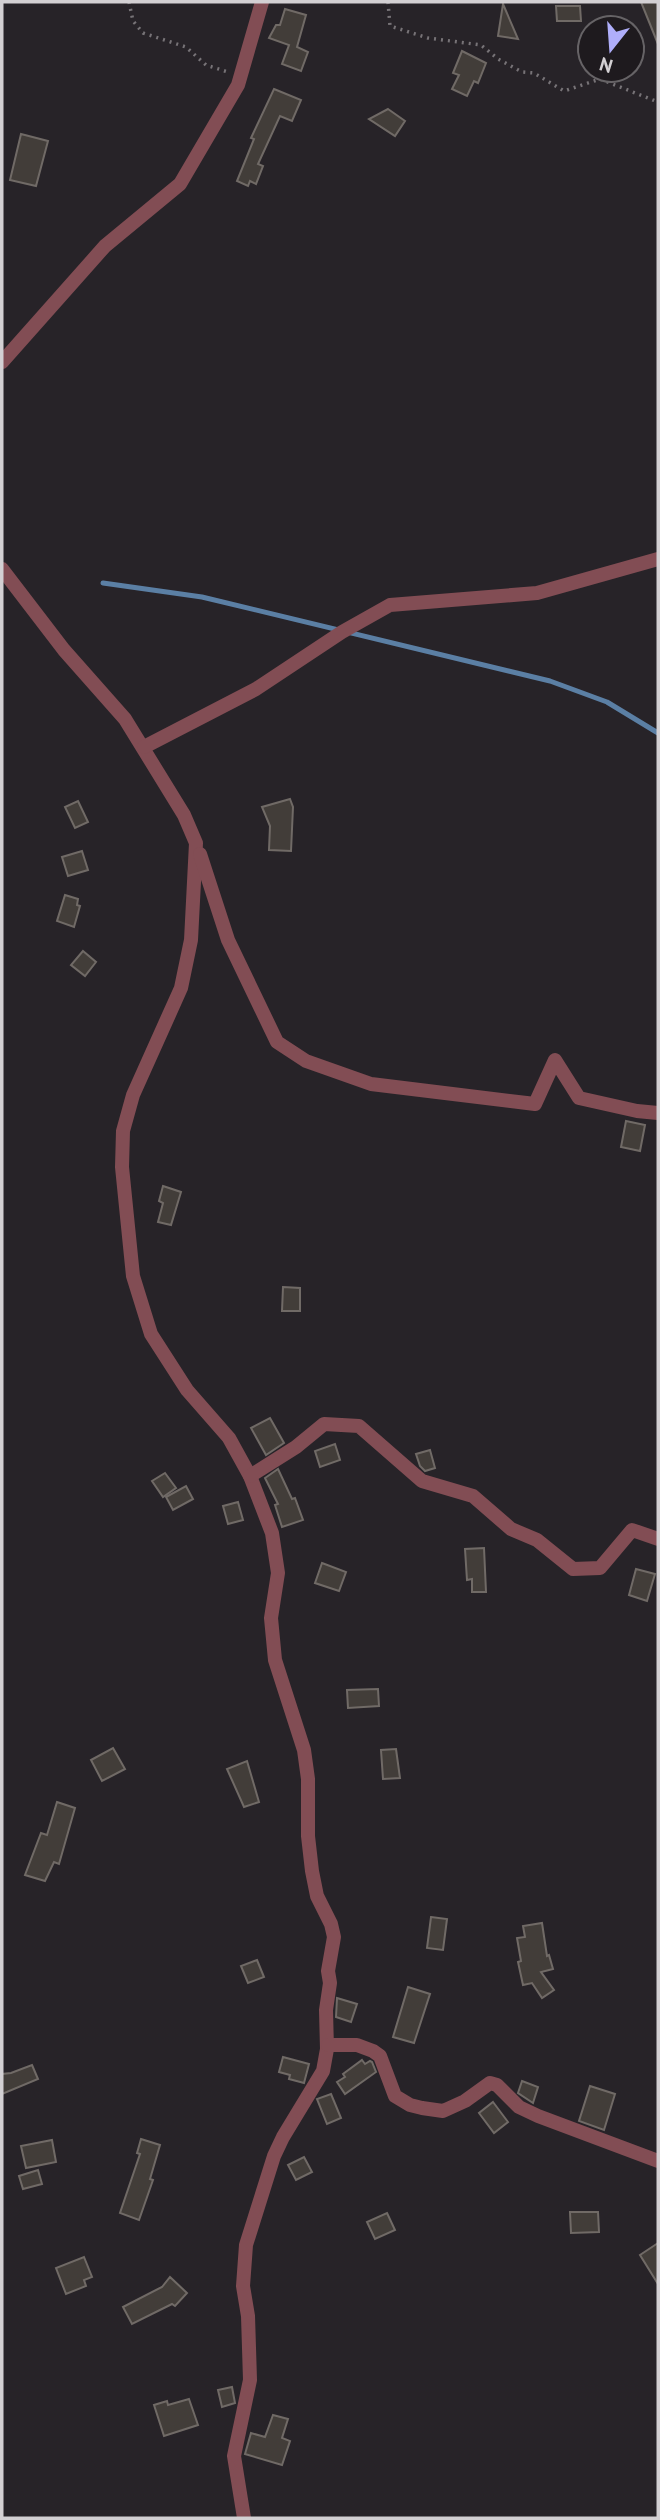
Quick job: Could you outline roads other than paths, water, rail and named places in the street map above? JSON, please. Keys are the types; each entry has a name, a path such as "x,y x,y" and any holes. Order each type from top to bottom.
{"street":[{"path":"2,362 105,246 180,184 230,100 243,70 262,2"},
{"path":"144,747 256,689 390,604 537,593 658,559"},
{"path":"2,569 64,650 125,719 184,815 228,940 277,1042 306,1061 371,1084 535,1104 555,1060 579,1098 658,1113"},
{"path":"196,843 191,940 181,988 133,1095 123,1131 122,1167 133,1276 151,1334 187,1390 229,1438 250,1476 274,1542 278,1573 271,1618 275,1660 304,1750 312,1871 317,1896 331,1924 334,1937 328,1971 328,2045 323,2071 274,2157 246,2245 243,2286 248,2316 250,2380 234,2456 244,2518"},
{"path":"250,1476 296,1447 324,1424 359,1426 422,1481 473,1496 511,1529 537,1540 573,1569 600,1568 632,1530 658,1539"},
{"path":"328,2045 357,2045 380,2056 395,2096 410,2105 443,2111 465,2101 490,2083 497,2085 519,2107 553,2123 658,2161"}],"waterway":[{"path":"103,583 202,597 550,681 607,702 658,733"}]}
